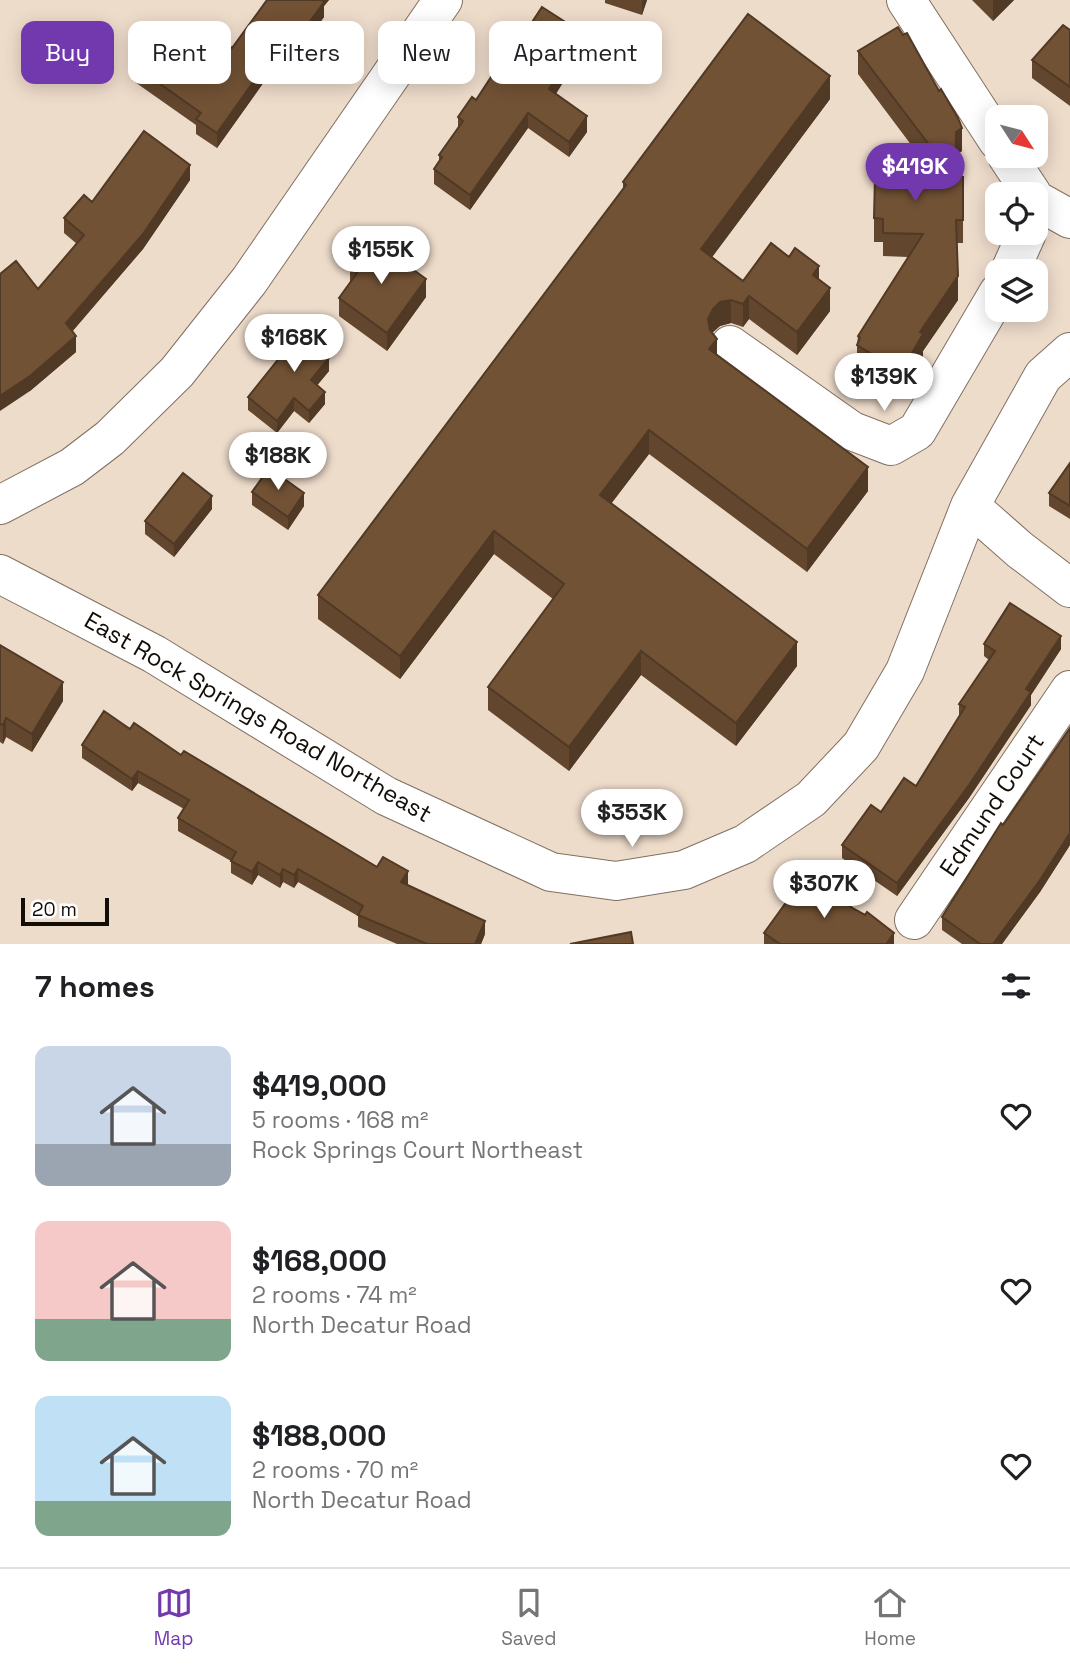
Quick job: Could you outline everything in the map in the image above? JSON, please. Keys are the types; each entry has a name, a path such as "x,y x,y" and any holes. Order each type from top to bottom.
{"street":[{"path":"0,505 72,467 126,423 177,372 249,281 443,0"},
{"path":"906,0 985,121"},
{"path":"730,345 852,431 891,446 918,431 985,315"},
{"name":"East Rock Springs Road Northeast","path":"0,574 154,654 386,796 551,872 616,881 684,870 745,844 811,799 861,746 905,671 970,506 1043,376 1070,352"},
{"path":"970,506 1020,550 1070,588"},
{"name":"Edmund Court","path":"914,920 1070,690"}],"building":[{"path":"267,0 324,2 310,21 252,21"},
{"path":"542,7 564,21 533,21"},
{"path":"748,14 830,76 701,249 743,281 771,243 789,257 795,248 819,266 813,275 830,288 797,332 749,296 743,304 731,300 720,302 708,319 710,330 717,339 709,349 868,467 807,549 649,430 600,495 797,642 736,723 641,651 569,747 488,687 564,584 494,531 400,656 318,595 626,185 623,182"},
{"path":"1063,25 1070,30 1070,87 1032,60"},
{"path":"898,27 903,35 907,33 962,128 956,132 955,176 963,177 963,220 956,220 958,276 920,332 923,334 905,365 902,363 898,370 857,345 860,338 858,336 923,234 883,233 883,219 874,218 875,176 883,176 883,160 928,162 936,154 858,51"},
{"path":"245,30 245,84 252,84 217,133 196,119 201,113 160,84 231,84 232,48"},
{"path":"489,80 489,84 552,84 549,89 587,116 569,142 528,113 470,195 434,169 442,157 439,155 463,121 458,117 472,97 476,100"},
{"path":"144,131 190,165 143,234 66,323 76,336 30,376 0,396 0,274 16,261 38,289 84,235 64,218 84,195 92,202"},
{"path":"371,239 426,279 387,333 339,298 357,273 350,268"},
{"path":"309,321 332,340 322,352 329,358 311,380 325,392 309,411 294,398 277,421 248,397"},
{"path":"1070,463 1070,506 1049,493"},
{"path":"269,468 304,493 288,517 252,492"},
{"path":"183,473 212,496 174,544 145,521"},
{"path":"1010,603 1061,636 1026,689 1031,692 969,785 897,883 842,845 871,805 881,812 904,778 916,786 965,707 959,704 995,651 984,644"},
{"path":"0,645 63,682 32,734 6,718 3,725 0,724"},
{"path":"104,711 130,729 134,723 181,755 184,751 377,867 383,857 408,871 401,882 485,921 475,944 427,944 358,915 363,906 298,869 294,875 283,869 280,875 258,862 252,872 231,861 236,852 178,818 189,800 138,771 132,779 82,745"},
{"path":"1070,728 1070,833 1040,880 993,944 980,944 942,917 1001,823 1003,825"},
{"path":"806,875 854,909 865,915 867,912 894,933 888,944 780,944 764,933"},
{"path":"631,932 633,944 570,944"}]}
